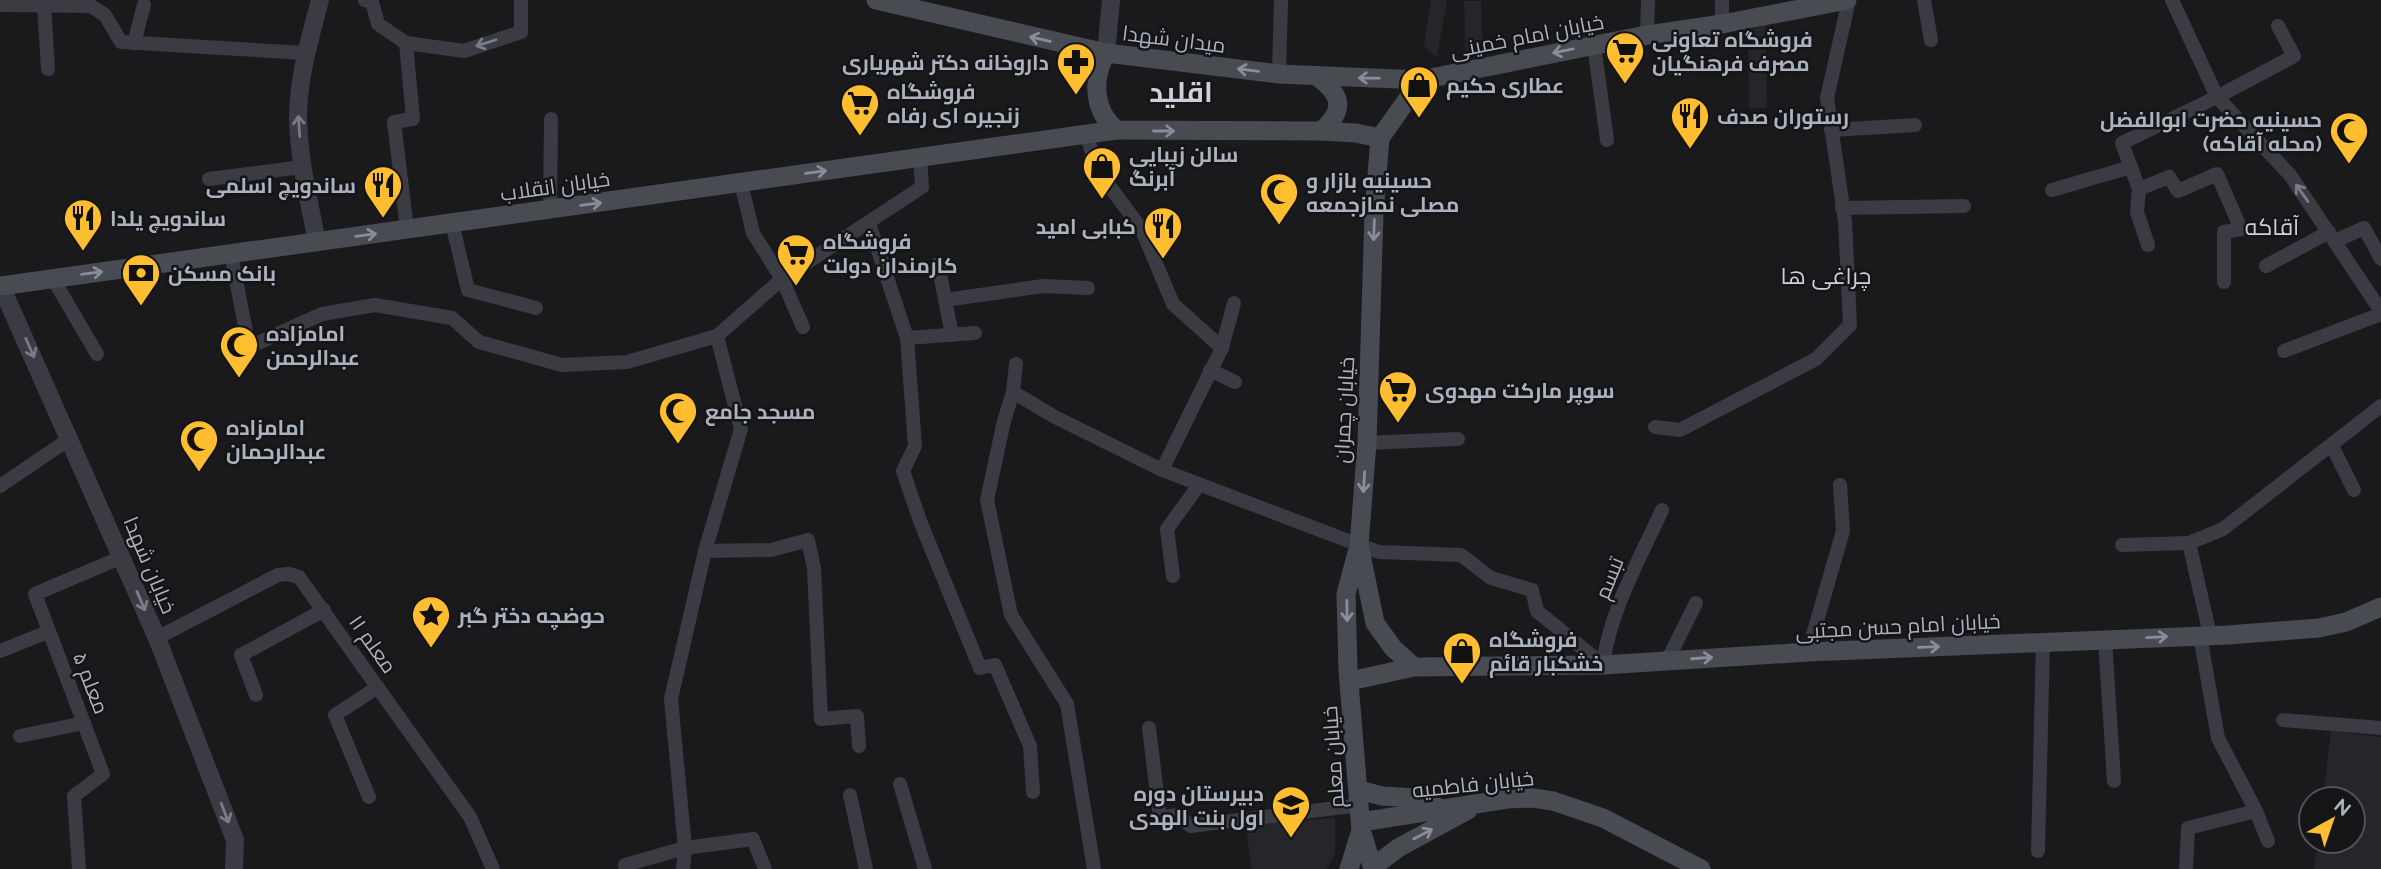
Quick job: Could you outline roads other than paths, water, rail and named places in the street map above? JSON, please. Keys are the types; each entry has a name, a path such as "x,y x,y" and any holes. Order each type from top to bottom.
{"main road":[{"path":"876,0 1107,54"},
{"name":"خیابان امام خمینی","path":"1422,80 1647,35 1848,0"},
{"name":"میدان شهدا","path":"1116,130 1105,122 1097,99 1097,76 1107,54 1279,74 1422,80"},
{"path":"1316,76 1332,88 1338,106 1334,119 1321,131"},
{"path":"1116,130 1321,131 1356,133 1380,138 1422,80"},
{"name":"خیابان انقلاب","path":"1,286 1116,130"},
{"name":"خیابان چمران","path":"1380,138 1374,213 1367,443 1359,545 1375,624 1392,648 1414,667"},
{"name":"خیابان معلم","path":"1359,545 1346,594 1360,812 1373,868"},
{"name":"خیابان امام حسن مجتبی","path":"1350,681 1414,667 1603,665 1808,652 2319,628 2346,622 2381,607"},
{"path":"1360,812 1382,796 1416,798 1440,809"},
{"name":"خیابان فاطمیه","path":"1360,812 1475,806 1507,799 1533,798 1553,801 1603,818 1701,869"},
{"path":"1373,868 1398,848 1475,806"},
{"name":"خیابان معلم","path":"1349,869 1360,812"}],"street":[{"path":"317,242 302,167 298,116 306,53 320,0"},
{"path":"365,0 372,2 378,24 406,43 464,51 521,32 521,0"},
{"path":"1107,54 1111,0"},
{"path":"1279,74 1281,0"},
{"path":"1647,35 1648,0"},
{"path":"1722,0 1722,24"},
{"path":"1655,427 1681,430 1816,359 1850,325 1846,238 1827,98 1848,0"},
{"path":"1924,0 1931,40"},
{"path":"2172,0 2217,97 2290,175 2381,313 2284,351"},
{"path":"0,5 91,6 105,15 121,42 306,53"},
{"path":"44,5 48,69"},
{"path":"134,43 144,5"},
{"path":"2148,244 2137,212 2139,189 2122,143 2294,56 2278,26"},
{"path":"406,43 413,119 394,122 407,229"},
{"path":"1594,45 1606,140"},
{"path":"550,209 551,119"},
{"path":"1831,130 1915,125"},
{"path":"1087,135 1096,168 1142,230 1172,304 1222,348"},
{"path":"231,254 249,347 323,313 375,305 452,318 479,342 562,365 627,362 717,336 782,279 922,187 920,158"},
{"path":"209,179 302,167"},
{"path":"2052,190 2131,167"},
{"path":"2139,189 2169,177 2178,191 2217,174 2241,229 2224,232 2224,282"},
{"path":"741,183 753,233 782,279 803,327"},
{"path":"1842,208 1964,206"},
{"path":"452,223 468,290 536,308"},
{"path":"869,223 907,338 915,446 903,471 920,522 980,668 995,665 1030,746 1033,792"},
{"path":"2266,266 2332,236 2364,228 2381,259"},
{"path":"938,264 952,335"},
{"path":"53,279 97,354"},
{"name":"خیابان شهدا","path":"1,286 71,438 157,638 235,840 234,869"},
{"path":"945,300 1043,286 1088,288"},
{"path":"1162,470 1222,348 1234,303"},
{"path":"907,338 975,334"},
{"path":"683,869 685,848 671,699 705,551 741,429 717,336"},
{"path":"1016,364 1013,391 987,500 1011,615 1067,704 1094,869"},
{"path":"1210,370 1234,382"},
{"path":"1013,391 1055,417 1162,470 1359,545 1379,552 1461,555 1491,578 1532,590 1537,611 1603,665"},
{"path":"2122,545 2189,543 2223,529 2381,406"},
{"path":"0,486 71,438"},
{"path":"1367,443 1458,439"},
{"path":"2332,446 2354,490"},
{"path":"1173,576 1167,528 1199,485"},
{"path":"1808,652 1843,531 1840,485"},
{"name":"تبسم","path":"1603,665 1605,645 1626,589 1662,510"},
{"path":"705,551 771,551 808,540 814,568 821,719 857,716 859,746"},
{"path":"2189,543 2205,635 2218,737 2256,811 2268,841"},
{"name":"معلم ۵","path":"79,869 74,796 103,774 35,594 122,557"},
{"name":"معلم ۱۱","path":"157,638 278,575 289,574 299,578 470,817 493,869"},
{"path":"1667,661 1696,603"},
{"path":"257,695 241,655 324,610"},
{"path":"0,651 48,632"},
{"path":"2105,639 2114,781"},
{"path":"2038,851 2043,642"},
{"path":"369,797 335,715 378,687"},
{"path":"2283,720 2381,728"},
{"path":"20,736 83,723"},
{"path":"1150,728 1160,818 1177,815 1191,826 1360,812"},
{"path":"900,784 925,869"},
{"path":"850,794 866,869"},
{"path":"2186,869 2188,828 2256,811"},
{"path":"625,865 685,848 753,839 765,869"}],"place":[{"name":"فروشگاه تعاونی مصرف فرهنگیان","path":"1625,85"},
{"name":"داروخانه دکتر شهریاری","path":"1076,96"},
{"name":"عطاری حکیم","path":"1419,119"},
{"name":"فروشگاه زنجیره ای رفاه","path":"860,137"},
{"name":"رستوران صدف","path":"1690,150"},
{"name":"حسینیه حضرت ابوالفضل (محله آقاکه)","path":"2349,165"},
{"name":"سالن زیبایی آبرنگ","path":"1102,200"},
{"name":"ساندویچ اسلمی","path":"383,219"},
{"name":"حسینیه بازار و مصلی نمازجمعه","path":"1279,226"},
{"name":"ساندویچ یلدا","path":"83,252"},
{"name":"کبابی امید","path":"1163,260"},
{"name":"فروشگاه کارمندان دولت","path":"796,287"},
{"name":"بانک مسکن","path":"141,307"},
{"name":"امامزاده عبدالرحمن","path":"239,379"},
{"name":"سوپر مارکت مهدوی","path":"1398,424"},
{"name":"مسجد جامع","path":"678,445"},
{"name":"امامزاده عبدالرحمان","path":"199,473"},
{"name":"حوضچه دختر گبر","path":"431,649"},
{"name":"فروشگاه خشکبار قائم","path":"1462,685"},
{"name":"دبیرستان دوره اول بنت الهدی","path":"1291,839"}],"district":[{"name":"اقلید","path":"1181,92"},
{"name":"آقاکه","path":"2272,226"},
{"name":"چراغی ها","path":"1826,275"}]}
